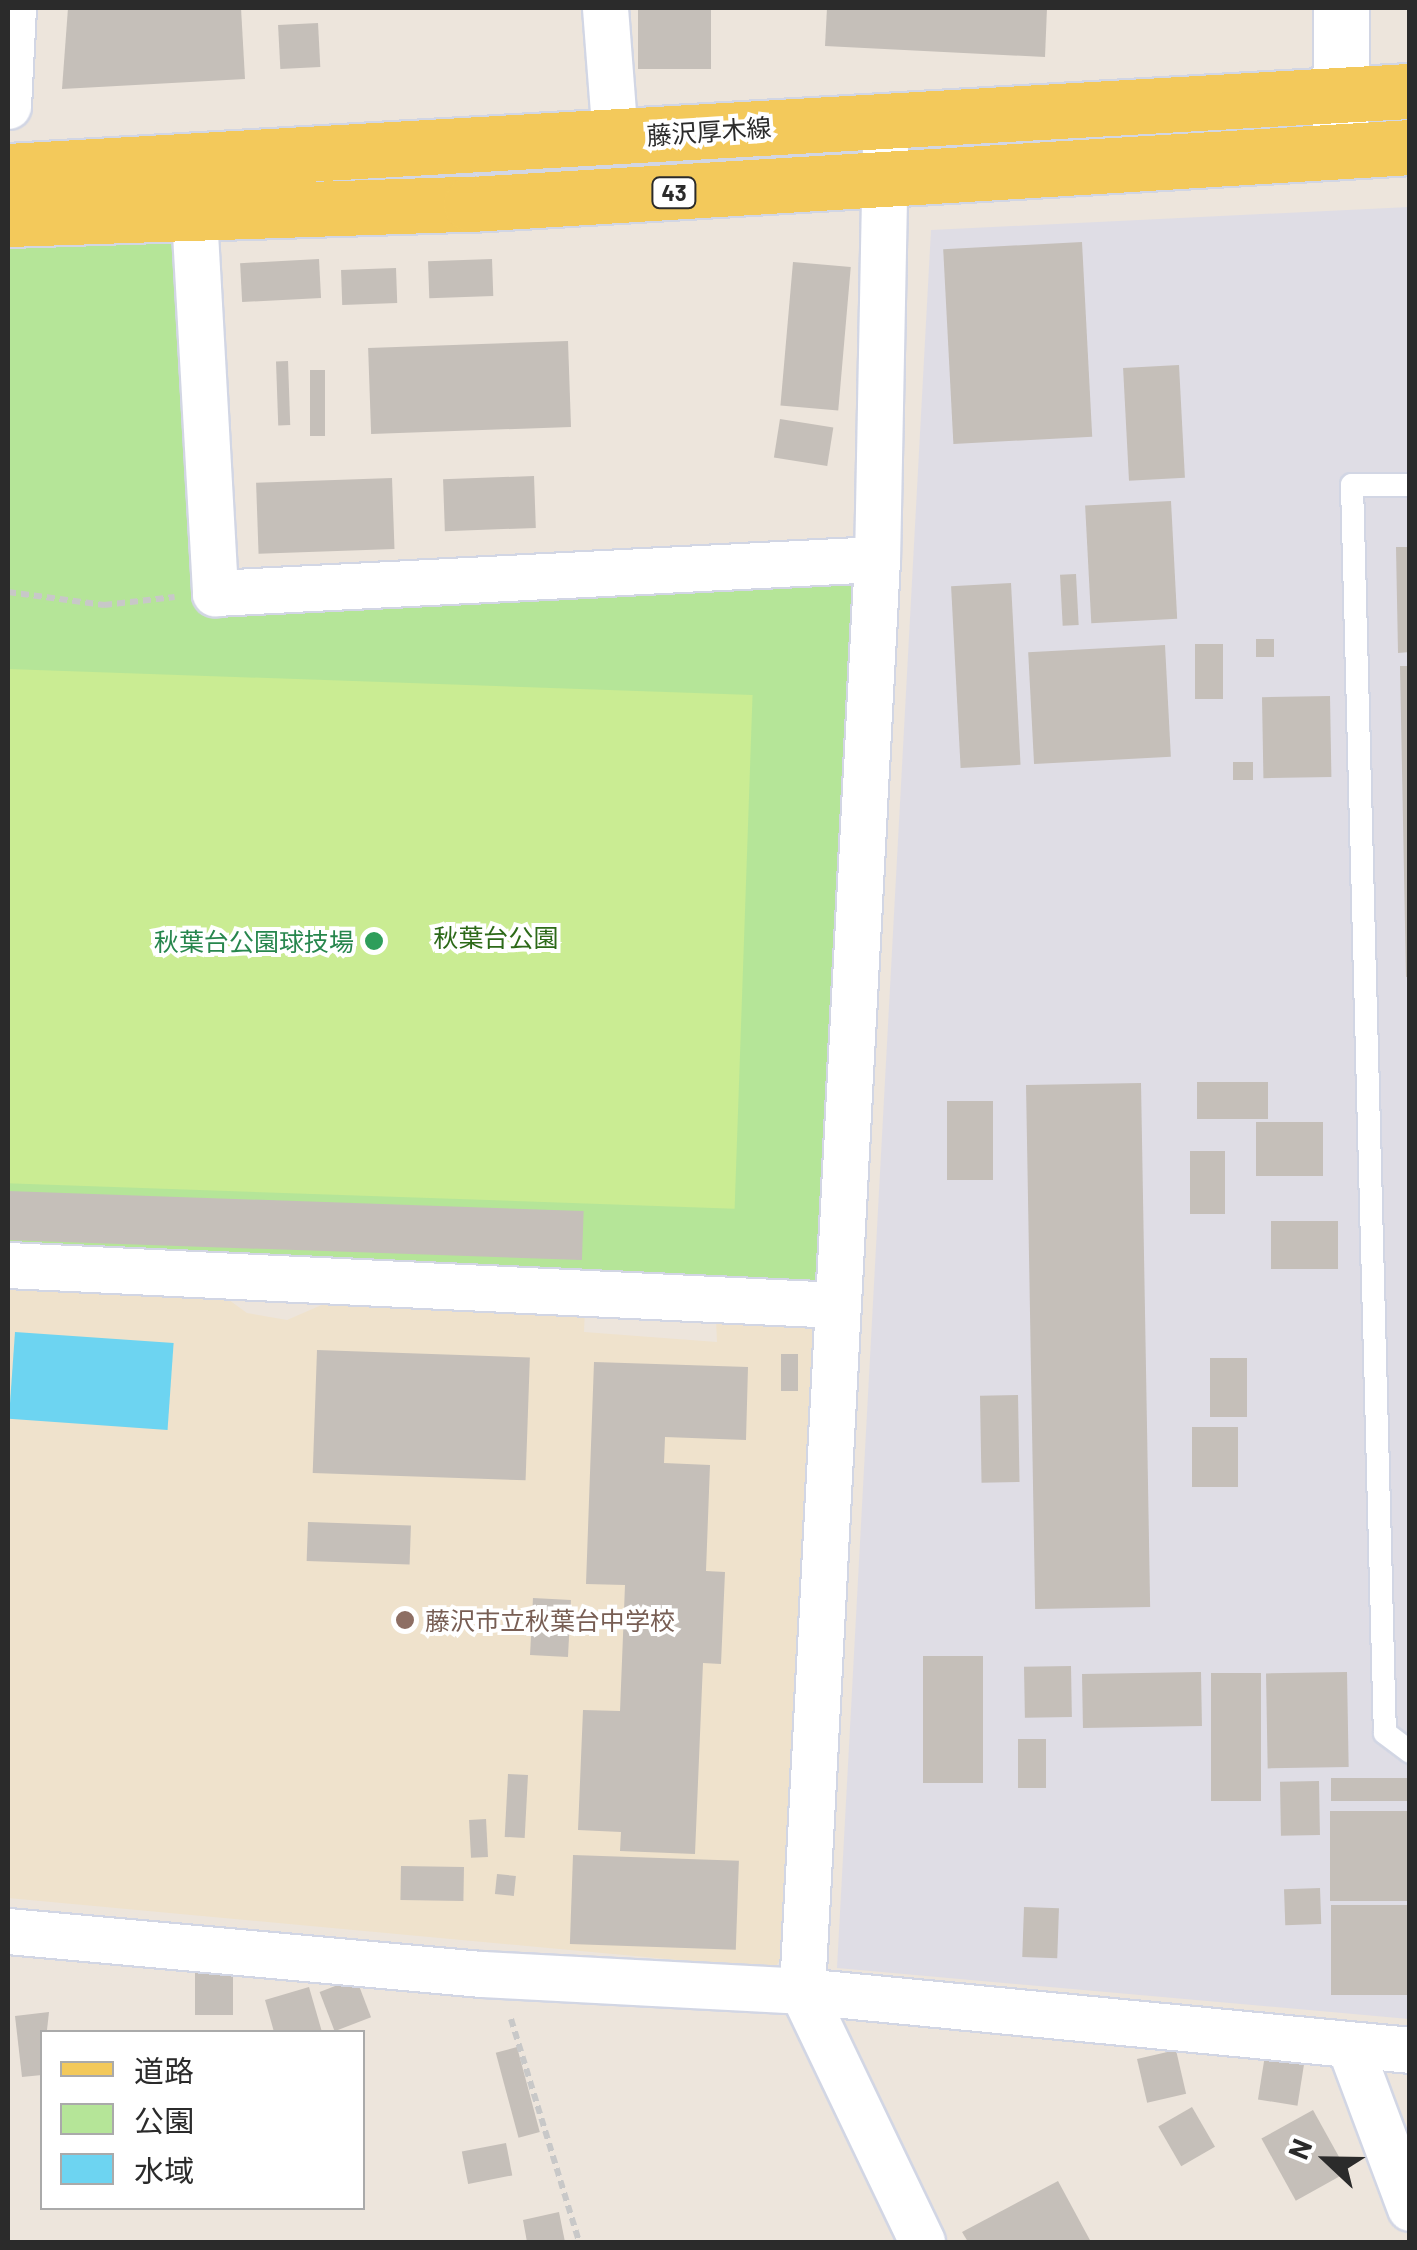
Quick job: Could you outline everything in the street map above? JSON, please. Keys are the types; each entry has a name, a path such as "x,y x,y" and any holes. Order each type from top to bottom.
{"main road":[{"name":"藤沢厚木線","path":"8,171 614,139 882,118 1410,91"},
{"name":"43","path":"8,219 194,215 888,181 1410,147"}],"street":[{"path":"8,106 14,8"},
{"path":"606,8 614,139"},
{"path":"1340,150 1341,8"},
{"path":"882,118 888,181 878,559 802,1992 922,2242"},
{"path":"194,215 215,593 878,559"},
{"path":"8,1265 837,1305"},
{"path":"8,1931 481,1974 802,1992 1410,2050"},
{"path":"1349,2045 1410,2208"}],"lane":[{"path":"1410,485 1352,485 1385,1733 1410,1752"}],"path":[{"path":"8,592 104,605 215,593"},
{"path":"481,1974 515,2026 579,2242"}],"shaded area":[{"path":"1409,207 1409,2019 837,1968 931,230"},
{"name":"藤沢市立秋葉台中学校","path":"8,1283 218,1292 247,1313 287,1320 340,1297 585,1308 584,1332 717,1342 716,1320 814,1324 788,1948 774,1969 8,1898"}],"green space":[{"name":"秋葉台公園","path":"194,215 216,593 877,559 837,1305 8,1279 8,219"},
{"name":"秋葉台公園球技場","path":"8,669 753,695 735,1209 8,1183"}],"water":[{"path":"15,1332 174,1343 168,1430 9,1419"}],"building":[{"path":"68,8 241,8 245,79 62,89"},
{"path":"638,8 711,8 711,69 638,69"},
{"path":"827,8 1047,8 1045,57 825,46"},
{"path":"318,23 320,67 280,69 278,25"},
{"path":"1082,242 1092,437 953,444 943,249"},
{"path":"319,259 321,298 242,302 240,263"},
{"path":"492,259 493,296 429,298 428,261"},
{"path":"793,262 851,267 838,411 780,405"},
{"path":"396,268 397,303 342,305 341,270"},
{"path":"568,341 571,427 371,434 368,348"},
{"path":"276,361 288,361 290,425 278,425"},
{"path":"1179,365 1185,478 1129,481 1123,368"},
{"path":"310,370 325,370 325,436 310,436"},
{"path":"780,419 833,427 827,466 774,458"},
{"path":"534,476 536,528 445,531 443,479"},
{"path":"392,478 394,549 259,554 256,483"},
{"path":"1171,501 1177,619 1091,623 1085,506"},
{"path":"1396,547 1410,547 1410,652 1398,653"},
{"path":"1076,574 1079,625 1063,626 1060,575"},
{"path":"1011,583 1021,765 961,768 951,586"},
{"path":"1256,639 1274,639 1274,657 1256,657"},
{"path":"1195,644 1223,644 1223,699 1195,699"},
{"path":"1165,645 1171,757 1034,764 1028,652"},
{"path":"1400,666 1410,666 1410,977 1406,977"},
{"path":"1330,696 1331,777 1263,778 1262,697"},
{"path":"1233,762 1253,762 1253,780 1233,780"},
{"path":"1197,1082 1268,1082 1268,1119 1197,1119"},
{"path":"1141,1083 1150,1607 1035,1609 1026,1085"},
{"path":"947,1101 993,1101 993,1180 947,1180"},
{"path":"1256,1122 1323,1122 1323,1176 1256,1176"},
{"path":"1190,1151 1225,1151 1225,1214 1190,1214"},
{"path":"8,1191 584,1211 582,1260 8,1240"},
{"path":"1271,1221 1338,1221 1338,1269 1271,1269"},
{"path":"317,1350 530,1357 526,1480 313,1473"},
{"path":"781,1354 798,1354 798,1391 781,1391"},
{"path":"1210,1358 1247,1358 1247,1417 1210,1417"},
{"path":"594,1362 748,1367 746,1440 665,1437 664,1463 710,1465 706,1571 725,1572 721,1664 703,1663 695,1854 620,1851 621,1832 578,1830 583,1710 620,1711 625,1585 586,1584"},
{"path":"1018,1395 1020,1482 982,1483 980,1396"},
{"path":"1192,1427 1238,1427 1238,1487 1192,1487"},
{"path":"308,1522 411,1526 410,1565 307,1561"},
{"path":"533,1598 571,1600 568,1657 530,1655"},
{"path":"923,1656 983,1656 983,1783 923,1783"},
{"path":"1071,1666 1072,1717 1025,1718 1024,1667"},
{"path":"1201,1672 1202,1726 1083,1728 1082,1674"},
{"path":"1347,1672 1349,1767 1268,1768 1266,1673"},
{"path":"1211,1673 1261,1673 1261,1801 1211,1801"},
{"path":"1018,1739 1046,1739 1046,1788 1018,1788"},
{"path":"508,1774 528,1775 525,1838 505,1837"},
{"path":"1331,1778 1410,1778 1410,1801 1331,1801"},
{"path":"1319,1781 1320,1835 1281,1836 1280,1782"},
{"path":"1330,1811 1410,1811 1410,1901 1330,1901"},
{"path":"486,1819 488,1857 471,1858 469,1820"},
{"path":"573,1855 739,1861 736,1950 570,1944"},
{"path":"401,1866 464,1867 463,1901 400,1900"},
{"path":"497,1874 516,1876 514,1896 495,1894"},
{"path":"1320,1888 1321,1924 1285,1925 1284,1889"},
{"path":"1331,1905 1410,1905 1410,1995 1331,1995"},
{"path":"1024,1907 1059,1908 1057,1958 1022,1957"},
{"path":"195,1957 233,1957 233,2015 195,2015"},
{"path":"356,1978 371,2017 334,2030 320,1992"},
{"path":"309,1987 321,2030 273,2030 265,2000"},
{"path":"49,2012 47,2030 40,2030 40,2075 22,2077 15,2016"},
{"path":"517,2047 540,2132 519,2138 496,2053"},
{"path":"1176,2050 1186,2094 1147,2103 1137,2059"},
{"path":"1265,2055 1305,2061 1297,2106 1258,2099"},
{"path":"1192,2107 1215,2147 1181,2166 1158,2126"},
{"path":"1313,2110 1347,2172 1296,2201 1261,2139"},
{"path":"506,2143 512,2175 468,2184 462,2152"},
{"path":"1058,2181 1091,2242 968,2242 962,2232"},
{"path":"559,2212 565,2242 527,2242 523,2220"}],"place":[{"name":"秋葉台公園球技場","path":"374,941"},
{"name":"藤沢市立秋葉台中学校","path":"405,1620"}]}
